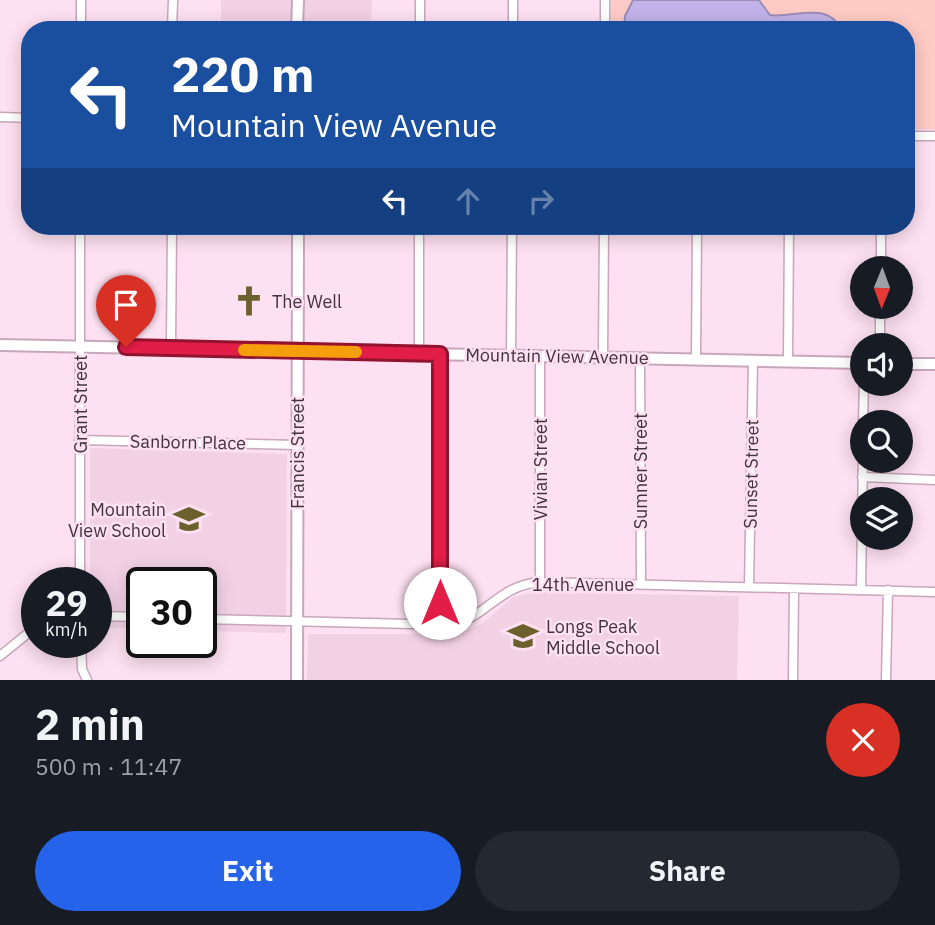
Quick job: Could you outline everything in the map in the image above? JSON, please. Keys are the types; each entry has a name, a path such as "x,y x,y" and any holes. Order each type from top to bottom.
{"street":[{"path":"81,0 81,21"},
{"path":"172,21 173,0"},
{"path":"298,0 298,21"},
{"path":"420,0 420,21"},
{"path":"513,0 513,21"},
{"path":"605,0 605,21"},
{"path":"0,117 21,117"},
{"path":"915,135 935,136"},
{"name":"Grant Street","path":"80,235 80,567"},
{"path":"171,348 172,235"},
{"name":"Francis Street","path":"297,680 298,235"},
{"path":"419,235 419,353"},
{"path":"511,355 512,235"},
{"path":"603,357 604,235"},
{"path":"696,359 697,235"},
{"path":"788,361 789,235"},
{"path":"881,235 881,256"},
{"name":"Mountain View Avenue","path":"0,345 850,363"},
{"path":"439,626 440,354"},
{"name":"Vivian Street","path":"540,356 540,582"},
{"name":"Sumner Street","path":"640,358 641,585"},
{"name":"Sunset Street","path":"749,587 752,360"},
{"path":"913,364 935,364"},
{"name":"Sanborn Place","path":"79,440 297,445"},
{"path":"860,590 862,473"},
{"path":"862,477 935,480"},
{"name":"14th Avenue","path":"217,620 439,626 467,621 512,587 540,582 935,592"},
{"path":"793,680 794,589"},
{"path":"886,680 888,590"},
{"path":"0,656 21,639"},
{"path":"82,658 87,680"}],"shaded area":[{"path":"221,0 372,0 371,21 221,21"},
{"path":"611,0 935,0 935,129 915,129 915,21 611,21"},
{"path":"633,0 759,0 770,15 819,13 836,21 625,21"},
{"name":"Mountain View School","path":"90,448 287,454 286,633 217,631 217,567 126,567 126,628 112,628 112,567 90,567"},
{"name":"Longs Peak Middle School","path":"533,592 739,596 737,680 307,680 308,634 459,634 483,623 513,597"}],"slow traffic":[{"path":"244,350 356,352"}],"place":[{"name":"The Well","path":"249,301"},
{"name":"Mountain View School","path":"189,519"},
{"name":"Longs Peak Middle School","path":"523,636"}],"route":[{"path":"126,347 440,354 440,603"}]}
